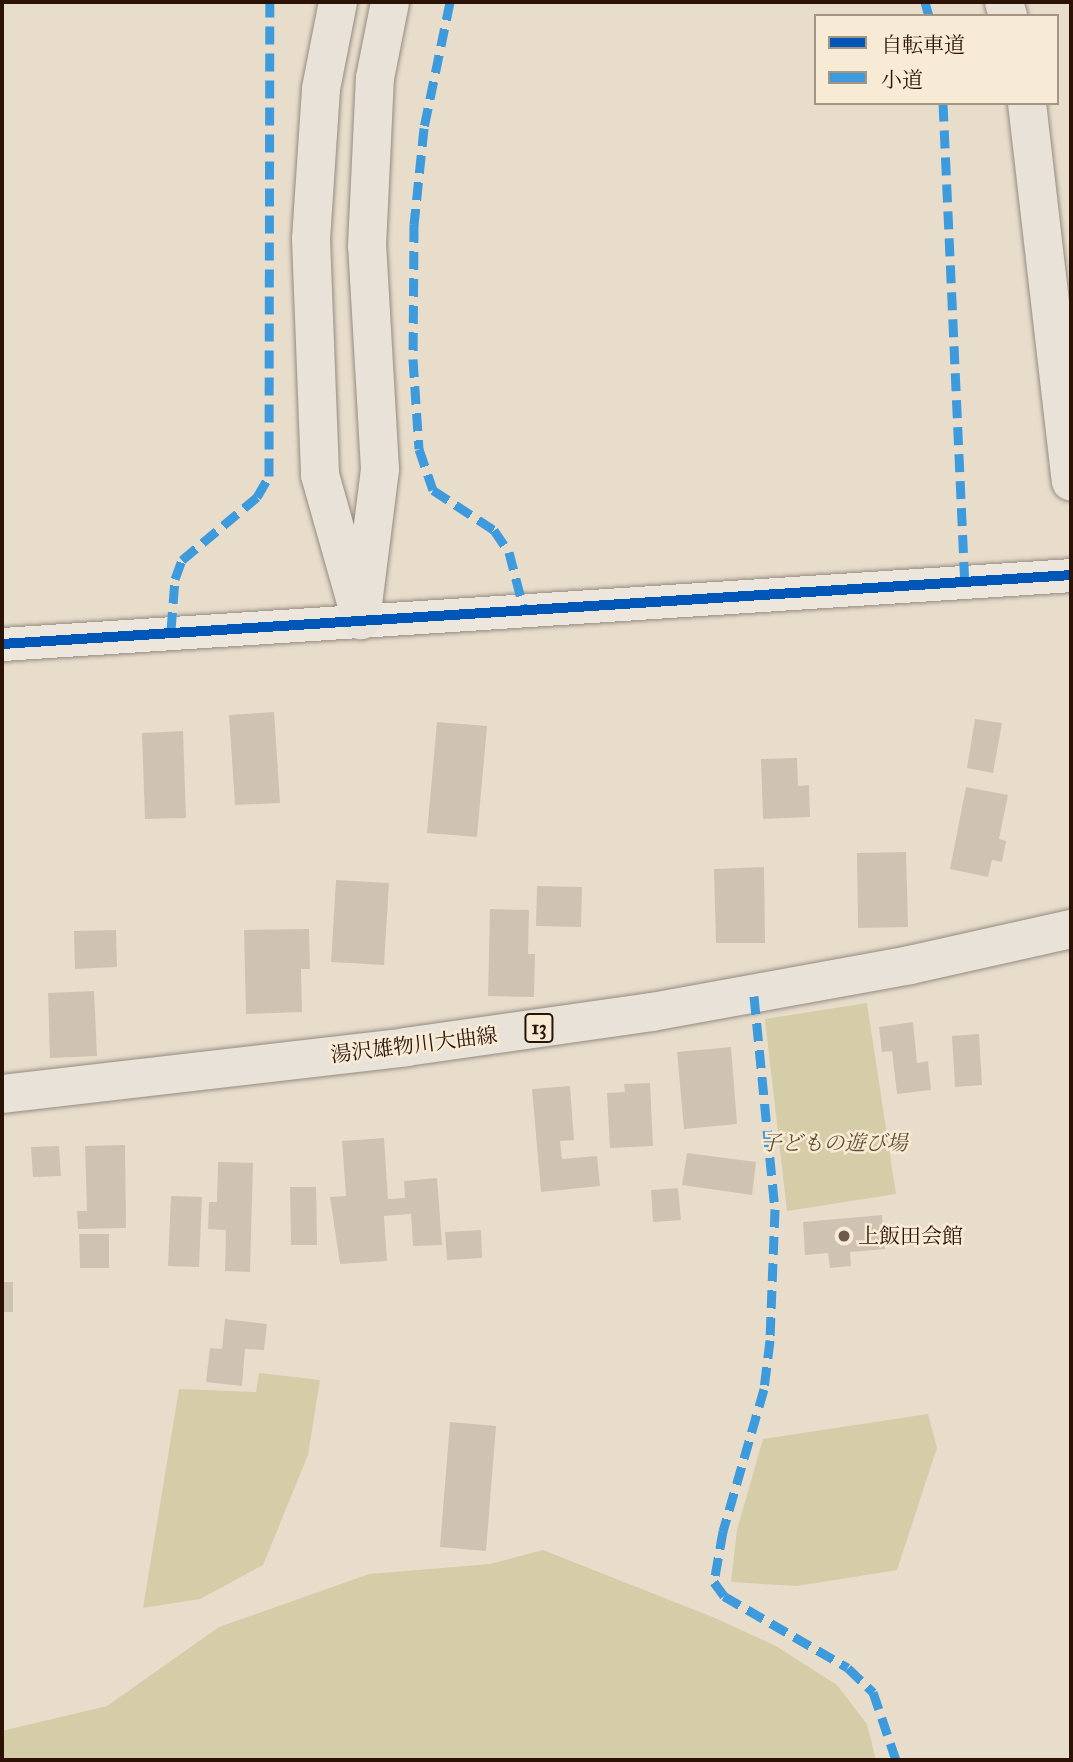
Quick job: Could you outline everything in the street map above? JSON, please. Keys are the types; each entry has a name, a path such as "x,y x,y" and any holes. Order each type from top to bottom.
{"main road":[{"path":"338,2 321,89 311,239 320,475 361,620"},
{"path":"361,620 380,469 367,246 375,78 390,2"},
{"path":"1027,105 1071,479"},
{"name":"湯沢雄物川大曲線","path":"2,1094 406,1047 652,1012 897,968 1071,929"}],"street":[{"path":"2,644 1071,575"}],"green space":[{"name":"子どもの遊び場","path":"867,1003 896,1194 787,1211 765,1019"},
{"path":"259,1373 320,1380 308,1455 263,1565 200,1599 143,1608 179,1389 256,1392"},
{"path":"928,1414 937,1448 897,1570 797,1586 731,1582 737,1530 763,1439"},
{"path":"543,1550 715,1618 776,1646 837,1685 867,1724 876,1760 2,1760 2,1731 107,1706 219,1627 369,1574 490,1564"}],"building":[{"path":"274,712 280,803 235,805 229,715"},
{"path":"975,719 1002,723 993,773 967,768"},
{"path":"437,722 487,726 477,837 427,833"},
{"path":"183,731 186,818 145,819 142,733"},
{"path":"797,758 798,786 809,785 810,817 763,819 761,759"},
{"path":"966,787 1008,795 999,839 1006,841 1002,862 992,860 988,877 950,869"},
{"path":"906,852 908,927 858,928 857,853"},
{"path":"764,867 765,943 716,943 714,869"},
{"path":"336,880 389,883 384,965 331,962"},
{"path":"537,886 582,887 581,927 536,926"},
{"path":"490,909 529,910 528,954 535,954 534,997 488,996"},
{"path":"309,929 310,969 301,969 302,1012 246,1014 244,930"},
{"path":"116,930 117,967 75,969 74,931"},
{"path":"94,991 97,1056 50,1058 48,993"},
{"path":"913,1022 917,1063 928,1061 931,1090 897,1094 892,1051 882,1052 879,1027"},
{"path":"979,1034 982,1085 955,1087 952,1036"},
{"path":"731,1047 737,1124 684,1129 677,1052"},
{"path":"650,1083 653,1146 610,1148 607,1093 625,1092 624,1084"},
{"path":"570,1086 574,1140 560,1141 562,1159 597,1156 600,1186 541,1192 532,1089"},
{"path":"384,1138 388,1199 405,1198 404,1181 437,1178 442,1245 413,1246 411,1214 384,1216 387,1261 340,1264 330,1197 346,1196 342,1141"},
{"path":"125,1145 126,1228 78,1229 77,1211 87,1211 85,1146"},
{"path":"59,1146 61,1176 33,1177 31,1147"},
{"path":"687,1153 756,1162 752,1195 682,1185"},
{"path":"218,1162 253,1163 250,1272 225,1271 226,1230 208,1229 209,1202 217,1202"},
{"path":"290,1187 316,1187 317,1245 291,1245"},
{"path":"678,1188 681,1220 653,1222 651,1190"},
{"path":"171,1196 202,1197 199,1267 168,1266"},
{"name":"上飯田会館","path":"882,1215 885,1249 850,1252 851,1266 830,1268 828,1253 805,1255 803,1222"},
{"path":"481,1230 482,1258 447,1260 445,1232"},
{"path":"79,1234 109,1234 109,1268 80,1268"},
{"path":"2,1282 13,1282 13,1312 2,1312"},
{"path":"225,1319 267,1324 264,1350 245,1349 242,1386 206,1382 210,1348 222,1349"},
{"path":"450,1422 496,1426 486,1551 440,1547"}],"marked path":[{"path":"171,630 175,579 182,560 257,497 269,476 270,2"},
{"path":"450,2 424,128 414,224 413,359 419,449 433,490 494,530 509,552 524,610"},
{"path":"925,2 928,14"},
{"path":"943,105 965,583"},
{"path":"754,996 775,1209 770,1340 764,1389 723,1531 714,1582 724,1596 848,1668 873,1692 896,1760"}],"cycle path":[{"path":"2,644 1071,575"}],"place":[{"name":"上飯田会館","path":"844,1236"}]}
